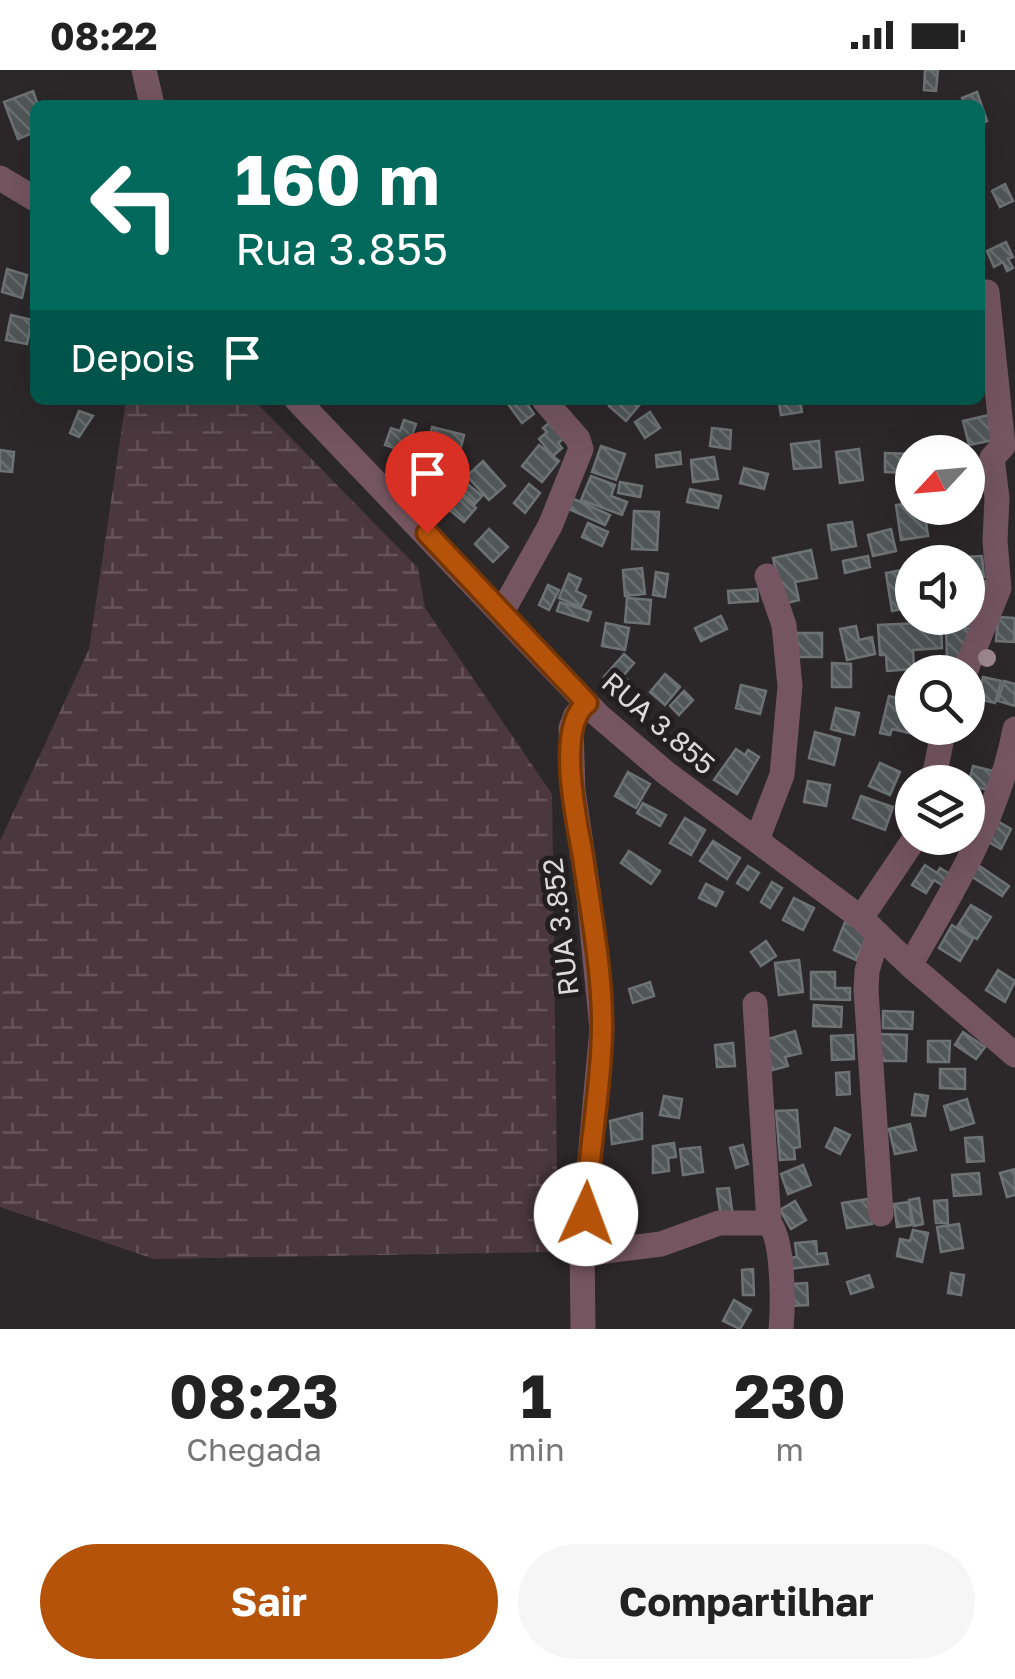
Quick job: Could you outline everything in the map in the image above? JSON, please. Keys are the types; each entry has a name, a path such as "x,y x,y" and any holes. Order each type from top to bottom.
{"street":[{"path":"144,70 151,100"},
{"path":"0,178 30,196"},
{"path":"972,655 999,588 992,458 1003,446 986,292"},
{"name":"RUA 3.855","path":"301,405 587,703 666,773 869,926 910,965 1012,1046"},
{"path":"502,612 550,526 581,449 548,405"},
{"path":"757,840 782,775 790,686 784,625 767,576"},
{"name":"RUA 3.852","path":"583,1329 582,1246 602,1029 589,897 573,791 571,728 587,703"},
{"path":"910,965 961,876 999,797 1015,729"},
{"path":"881,1214 866,990 869,926 907,855"},
{"path":"755,1004 769,1223 779,1251 781,1329"},
{"path":"582,1246 598,1252 622,1250 661,1244 719,1222 769,1223"}],"green space":[{"path":"125,405 259,405 418,568 425,608 552,794 558,1252 154,1259 0,1207 0,841 89,649"}],"building":[{"path":"925,70 938,70 936,91 924,90"},
{"path":"33,91 36,100 30,100 30,134 18,139 4,102"},
{"path":"977,92 980,100 963,100"},
{"path":"1005,184 1013,201 1000,207 992,191"},
{"path":"1006,242 1013,257 1008,259 1013,268 1007,271 1003,262 994,267 987,251"},
{"path":"7,269 27,275 22,298 2,292"},
{"path":"11,315 30,320 27,344 6,340"},
{"path":"509,405 528,405 534,414 522,423"},
{"path":"610,405 639,405 626,421"},
{"path":"779,405 801,405 802,412 781,415"},
{"path":"79,411 93,416 79,437 70,433"},
{"path":"650,412 660,428 645,438 635,422"},
{"path":"989,415 994,440 985,442 985,435 966,435 963,421"},
{"path":"556,417 569,434 558,443 562,448 553,456 539,439 547,432 543,428"},
{"path":"404,420 416,424 406,452 385,445 391,428 400,431"},
{"path":"432,427 464,435 458,459 426,451"},
{"path":"712,428 731,430 730,449 710,446"},
{"path":"819,441 821,467 794,469 791,444"},
{"path":"539,445 559,461 542,482 522,466"},
{"path":"601,446 625,454 616,480 592,472"},
{"path":"859,449 863,480 840,483 836,452"},
{"path":"0,450 14,452 12,472 0,471"},
{"path":"680,452 681,464 657,467 656,455"},
{"path":"885,453 895,453 895,472 885,472"},
{"path":"714,457 718,479 693,482 691,460"},
{"path":"418,461 428,472 413,486 403,475"},
{"path":"483,461 505,486 489,500 467,476"},
{"path":"744,468 768,474 764,489 740,483"},
{"path":"591,476 615,485 611,496 627,502 622,515 581,500"},
{"path":"464,481 482,496 475,504 457,489"},
{"path":"620,482 642,486 640,497 618,493"},
{"path":"529,484 540,493 525,513 514,503"},
{"path":"690,489 721,496 718,508 687,502"},
{"path":"458,493 476,508 464,522 446,507"},
{"path":"567,496 610,515 605,525 562,506"},
{"path":"634,511 659,512 657,550 632,549"},
{"path":"852,522 856,546 832,550 828,525"},
{"path":"588,523 608,532 602,546 582,537"},
{"path":"899,525 926,525 928,536 901,540"},
{"path":"489,529 508,547 493,562 475,544"},
{"path":"891,529 895,551 873,556 868,535"},
{"path":"811,550 817,578 795,582 799,600 783,604 773,558"},
{"path":"868,556 870,567 845,573 843,561"},
{"path":"642,568 645,594 625,596 623,570"},
{"path":"895,571 892,611 886,573"},
{"path":"656,572 668,574 665,597 653,595"},
{"path":"569,574 581,579 576,591 586,596 581,607 559,598"},
{"path":"548,585 559,590 549,610 539,605"},
{"path":"757,589 758,601 729,603 728,591"},
{"path":"627,598 651,600 649,624 625,622"},
{"path":"560,602 591,612 588,621 557,611"},
{"path":"721,616 727,629 701,641 695,628"},
{"path":"998,617 1015,618 1014,642 996,641"},
{"path":"606,623 629,628 625,650 602,646"},
{"path":"895,624 895,635 942,635 942,648 895,655 895,670 887,671 886,655 880,655 878,625"},
{"path":"856,626 859,640 872,637 875,654 847,660 840,629"},
{"path":"797,633 822,633 822,657 797,657"},
{"path":"946,635 973,635 962,655 947,655"},
{"path":"624,654 634,663 623,676 629,681 620,691 604,677"},
{"path":"832,663 851,664 851,687 832,687"},
{"path":"665,674 680,687 665,705 650,692"},
{"path":"985,677 1001,681 995,703 985,701"},
{"path":"1004,681 1015,684 1015,706 998,701"},
{"path":"741,685 766,691 760,714 736,708"},
{"path":"684,691 693,700 679,715 670,706"},
{"path":"889,696 895,698 895,730 890,735 880,733"},
{"path":"836,708 859,713 854,735 831,729"},
{"path":"815,732 840,739 834,765 809,758"},
{"path":"736,749 759,757 737,794 714,780"},
{"path":"880,763 895,770 890,795 869,786"},
{"path":"985,769 997,772 992,791 985,789"},
{"path":"628,772 650,784 636,808 615,796"},
{"path":"808,781 830,785 826,806 804,802"},
{"path":"861,796 893,807 885,830 853,818"},
{"path":"643,803 666,815 660,826 637,813"},
{"path":"685,818 705,830 691,855 670,843"},
{"path":"994,819 1011,829 1001,849 985,840"},
{"path":"713,841 740,858 727,879 700,861"},
{"path":"629,851 660,871 651,884 621,863"},
{"path":"925,865 955,877 948,889 934,880 926,893 912,885"},
{"path":"978,865 1009,886 1002,896 971,876"},
{"path":"748,866 759,873 748,890 737,883"},
{"path":"772,882 782,888 770,908 761,902"},
{"path":"706,884 723,892 716,906 699,898"},
{"path":"794,898 814,908 803,930 783,920"},
{"path":"971,905 991,917 977,939 957,927"},
{"path":"845,922 868,933 856,960 834,950"},
{"path":"952,925 973,939 960,961 939,948"},
{"path":"766,941 776,956 761,966 751,952"},
{"path":"799,960 803,992 779,995 775,963"},
{"path":"998,970 1015,981 1005,1002 986,990"},
{"path":"811,972 835,972 835,988 850,988 850,1000 811,999"},
{"path":"650,982 654,996 633,1003 629,989"},
{"path":"814,1005 842,1007 841,1027 813,1026"},
{"path":"883,1011 913,1012 912,1029 883,1028"},
{"path":"795,1031 801,1053 785,1057 788,1066 766,1072 765,1040"},
{"path":"963,1032 985,1047 976,1059 955,1045"},
{"path":"879,1034 907,1035 906,1061 879,1061"},
{"path":"853,1035 854,1059 832,1060 831,1036"},
{"path":"928,1041 950,1041 949,1062 928,1062"},
{"path":"733,1043 735,1066 717,1067 715,1045"},
{"path":"940,1069 965,1069 965,1089 940,1088"},
{"path":"849,1072 850,1094 837,1095 836,1073"},
{"path":"915,1094 928,1096 925,1116 912,1115"},
{"path":"664,1096 682,1099 679,1118 660,1115"},
{"path":"967,1099 974,1123 951,1130 944,1106"},
{"path":"797,1110 800,1147 794,1148 795,1159 780,1160 776,1111"},
{"path":"642,1113 642,1139 612,1144 610,1121"},
{"path":"910,1124 916,1150 895,1154 889,1129"},
{"path":"835,1128 850,1135 840,1154 826,1147"},
{"path":"982,1137 984,1161 967,1162 965,1138"},
{"path":"674,1143 676,1157 668,1158 669,1171 653,1173 653,1146"},
{"path":"743,1145 748,1164 736,1168 730,1148"},
{"path":"700,1147 703,1172 683,1175 680,1149"},
{"path":"803,1165 811,1185 788,1194 781,1174"},
{"path":"1015,1169 1015,1195 1007,1197 1000,1173"},
{"path":"979,1173 981,1194 954,1196 952,1175"},
{"path":"729,1188 733,1217 721,1218 717,1189"},
{"path":"919,1198 923,1224 914,1226 909,1200"},
{"path":"868,1199 872,1224 847,1228 842,1203"},
{"path":"947,1200 948,1223 936,1223 934,1201"},
{"path":"795,1201 806,1220 791,1229 780,1210"},
{"path":"909,1202 912,1225 897,1227 894,1204"},
{"path":"959,1224 963,1248 941,1252 937,1227"},
{"path":"913,1230 928,1233 922,1262 897,1256 900,1239 910,1241"},
{"path":"816,1241 817,1254 826,1253 828,1264 789,1269 788,1258 797,1257 795,1243"},
{"path":"753,1269 754,1295 743,1295 742,1270"},
{"path":"951,1273 964,1275 961,1295 948,1293"},
{"path":"869,1275 873,1287 851,1294 847,1282"},
{"path":"807,1283 808,1305 791,1306 789,1284"},
{"path":"734,1300 751,1310 740,1329 723,1321"}],"route":[{"path":"427,533 587,703 571,728 573,791 589,897 602,1029 586,1214"}]}
